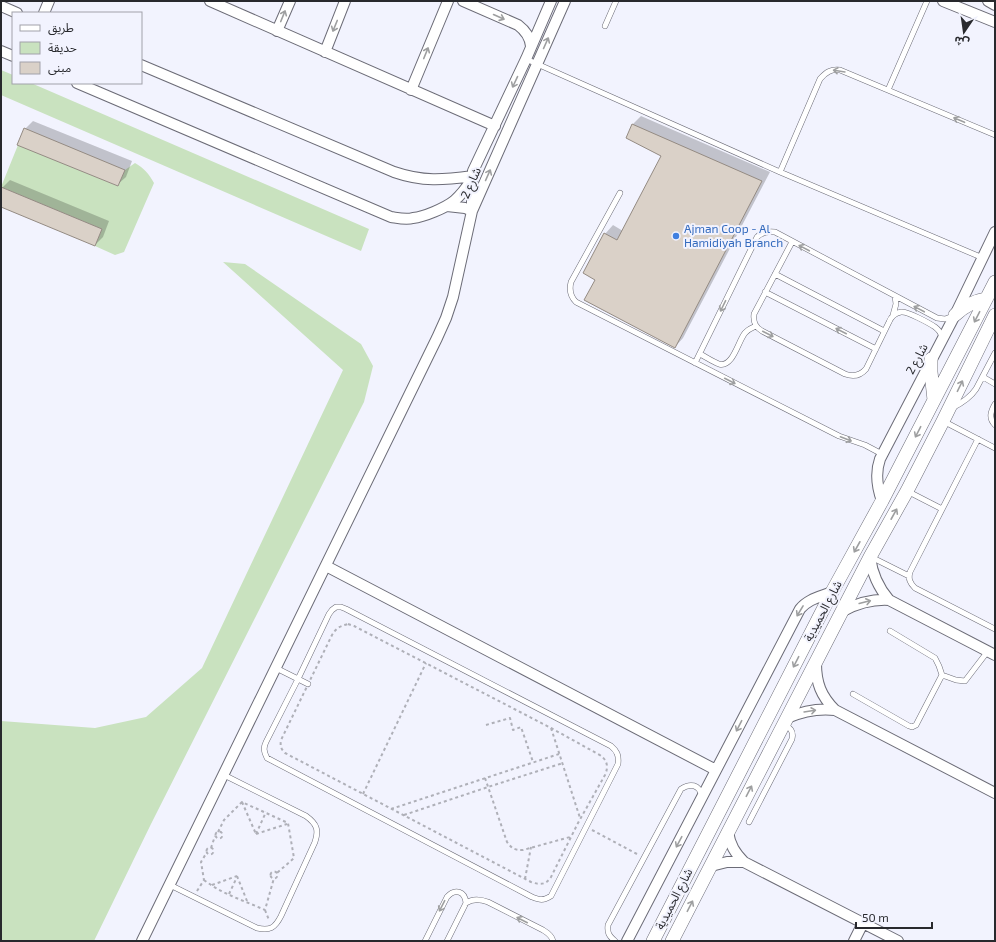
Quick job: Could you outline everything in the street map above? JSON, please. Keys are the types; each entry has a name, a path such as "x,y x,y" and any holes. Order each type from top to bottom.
{"street":[{"path":"44,12 49,1"},
{"path":"210,1 495,126"},
{"path":"277,31 290,1"},
{"path":"325,52 345,1"},
{"path":"411,90 448,1"},
{"path":"463,1 518,25 526,31 531,46"},
{"name":"شارع 2","path":"472,211 472,177 476,162 495,126 551,1"},
{"name":"شارع 2","path":"472,211 565,1"},
{"path":"943,1 995,22"},
{"path":"988,1 995,5"},
{"path":"1,6 15,12"},
{"path":"1,51 12,56"},
{"path":"142,65 394,172 430,180 472,177"},
{"path":"79,84 391,217 402,219 413,218 423,216 447,206 461,194 472,177"},
{"path":"142,941 446,318 453,297 472,211 465,208 447,206"},
{"name":"شارع 2","path":"882,501 877,477 878,464 882,454 955,315 995,232"},
{"name":"شارع الحميدية","path":"653,941 832,592 882,501 995,282"},
{"path":"955,315 960,310 972,303 986,299"},
{"name":"شارع الحميدية","path":"672,941 870,557 907,491 995,315"},
{"path":"932,359 931,372 934,400"},
{"path":"870,557 871,566 878,584 889,600"},
{"path":"326,566 716,770"},
{"path":"626,940 800,609 809,601 832,592"},
{"path":"842,611 851,606 865,602 879,599 889,600 991,653"},
{"path":"816,663 816,674 822,694 835,710 995,793"},
{"path":"785,721 796,714 810,710 835,710"},
{"path":"728,832 733,849 744,862 898,941"},
{"path":"711,866 727,862 744,862"},
{"path":"854,941 863,924"}],"lane":[{"path":"605,26 616,1"},
{"path":"888,90 927,1"},
{"path":"526,59 780,172 983,258"},
{"path":"780,172 820,79 824,74 834,69 840,70 995,135"},
{"path":"620,192 571,282 571,295 576,302 839,436 865,445 882,454"},
{"path":"695,363 757,237 762,233 770,231 775,232 937,318 945,319 955,315"},
{"path":"792,242 754,314 754,323 762,331 848,375 856,376 866,369 884,331 893,316 896,304 895,296"},
{"path":"775,274 884,331"},
{"path":"765,292 876,350"},
{"path":"893,316 899,312 907,313 935,327 943,338"},
{"path":"700,354 717,363 727,363 745,334 756,326"},
{"path":"995,353 976,389 968,399 945,416 978,439 995,448"},
{"path":"982,378 995,384"},
{"path":"995,404 990,415 995,424"},
{"path":"978,439 909,576 912,585 915,588 995,629"},
{"path":"907,491 942,509"},
{"path":"870,557 909,576"},
{"path":"336,607 341,607 611,746 616,750 619,757 618,764 551,896 545,900 538,900 267,758 264,753 264,747 298,679 332,610 336,607"},
{"path":"853,694 909,726 912,727 916,725 942,675 940,666 936,658 890,631"},
{"path":"942,675 956,680 965,681 991,653"},
{"path":"276,668 308,684"},
{"path":"749,822 792,738 793,732 785,721"},
{"path":"170,885 257,928 272,928 278,923 282,916 318,835 317,827 313,821 306,816 224,775"},
{"path":"615,941 610,937 608,925 681,789 691,785 697,787 701,792 702,797"},
{"path":"425,941 447,897 450,893 459,892 466,898 466,903 447,941"},
{"path":"466,903 475,899 482,900 543,930 552,938 553,941"}],"path":[{"path":"348,624 354,626 426,663 551,728 602,756 606,760 607,770 605,775 580,818 548,882 537,884 525,878 285,753 282,749 281,740 335,629 341,625 348,624"},
{"path":"363,794 426,663"},
{"path":"486,725 510,718 513,730 521,727 533,762"},
{"path":"551,728 580,818"},
{"path":"391,809 559,754"},
{"path":"403,815 562,763"},
{"path":"485,778 507,842 511,848 523,850 571,837"},
{"path":"242,802 288,823"},
{"path":"193,897 204,880 201,862 208,848 211,848 216,833 224,820 242,802"},
{"path":"242,802 256,834"},
{"path":"256,834 266,812"},
{"path":"272,928 265,910 274,878 277,877 277,873 294,858 288,823"},
{"path":"256,834 288,823"},
{"path":"578,823 644,858"},
{"path":"216,836 219,838 222,836 222,833 218,832"},
{"path":"207,852 210,854 213,853 213,849 211,848"},
{"path":"525,878 531,848"},
{"path":"274,878 272,878 271,874 274,871 277,873"},
{"path":"212,885 237,876"},
{"path":"229,894 237,876"},
{"path":"237,876 247,902"},
{"path":"204,880 229,894 265,910"}],"green space":[{"path":"1,70 12,75 12,84 33,84 369,229 361,251 1,95"},
{"path":"18,145 118,186 125,170 135,163 146,172 154,183 124,252 115,255 95,246 102,229 1,187"},
{"path":"223,262 245,264 361,344 373,366 364,402 151,824 94,941 1,941 1,721 95,728 146,717 202,668 343,370"}],"building":[{"name":"Ajman Coop - Al Hamidiyah Branch","path":"632,124 762,181 675,348 584,300 595,280 583,273 604,233 617,240 661,156 626,138"},
{"path":"24,128 125,170 118,186 17,145"},
{"path":"1,187 102,229 95,246 1,207"}],"place":[{"name":"Ajman Coop - Al Hamidiyah Branch","path":"676,236"}]}
